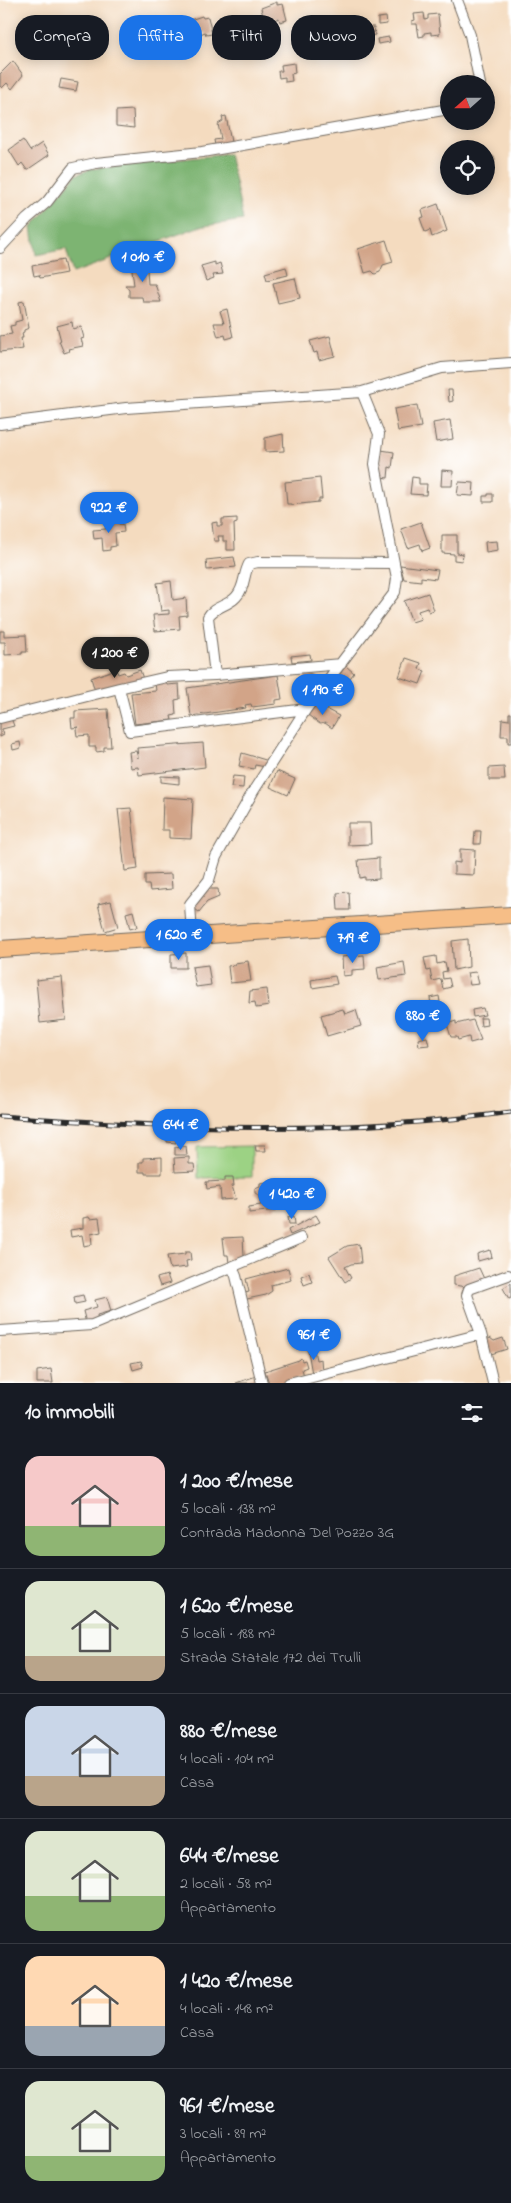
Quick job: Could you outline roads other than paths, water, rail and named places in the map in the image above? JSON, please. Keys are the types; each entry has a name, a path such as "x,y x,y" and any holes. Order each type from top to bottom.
{"main road":[{"path":"0,949 511,915"}],"street":[{"path":"457,0 470,36 478,75"},
{"path":"0,248 27,219 47,202 72,168 202,152 440,110"},
{"path":"0,424 126,408 362,392 442,368 511,363"},
{"path":"192,936 190,904 209,880 216,856 254,790 306,709 395,592 397,578 375,464 379,434 362,392"},
{"path":"215,675 208,617 210,613 236,597 243,588 249,564 258,562 394,562"},
{"path":"0,718 168,677 215,675 341,664"},
{"path":"120,688 130,731 306,709"},
{"path":"0,1330 92,1325 301,1238"},
{"path":"229,1268 233,1269 236,1276 262,1383"},
{"path":"493,1383 481,1334 467,1295 469,1289 508,1274"},
{"path":"289,1383 481,1334"}],"railway":[{"path":"0,1116 128,1124 256,1128 319,1127 447,1120 511,1112"}]}
